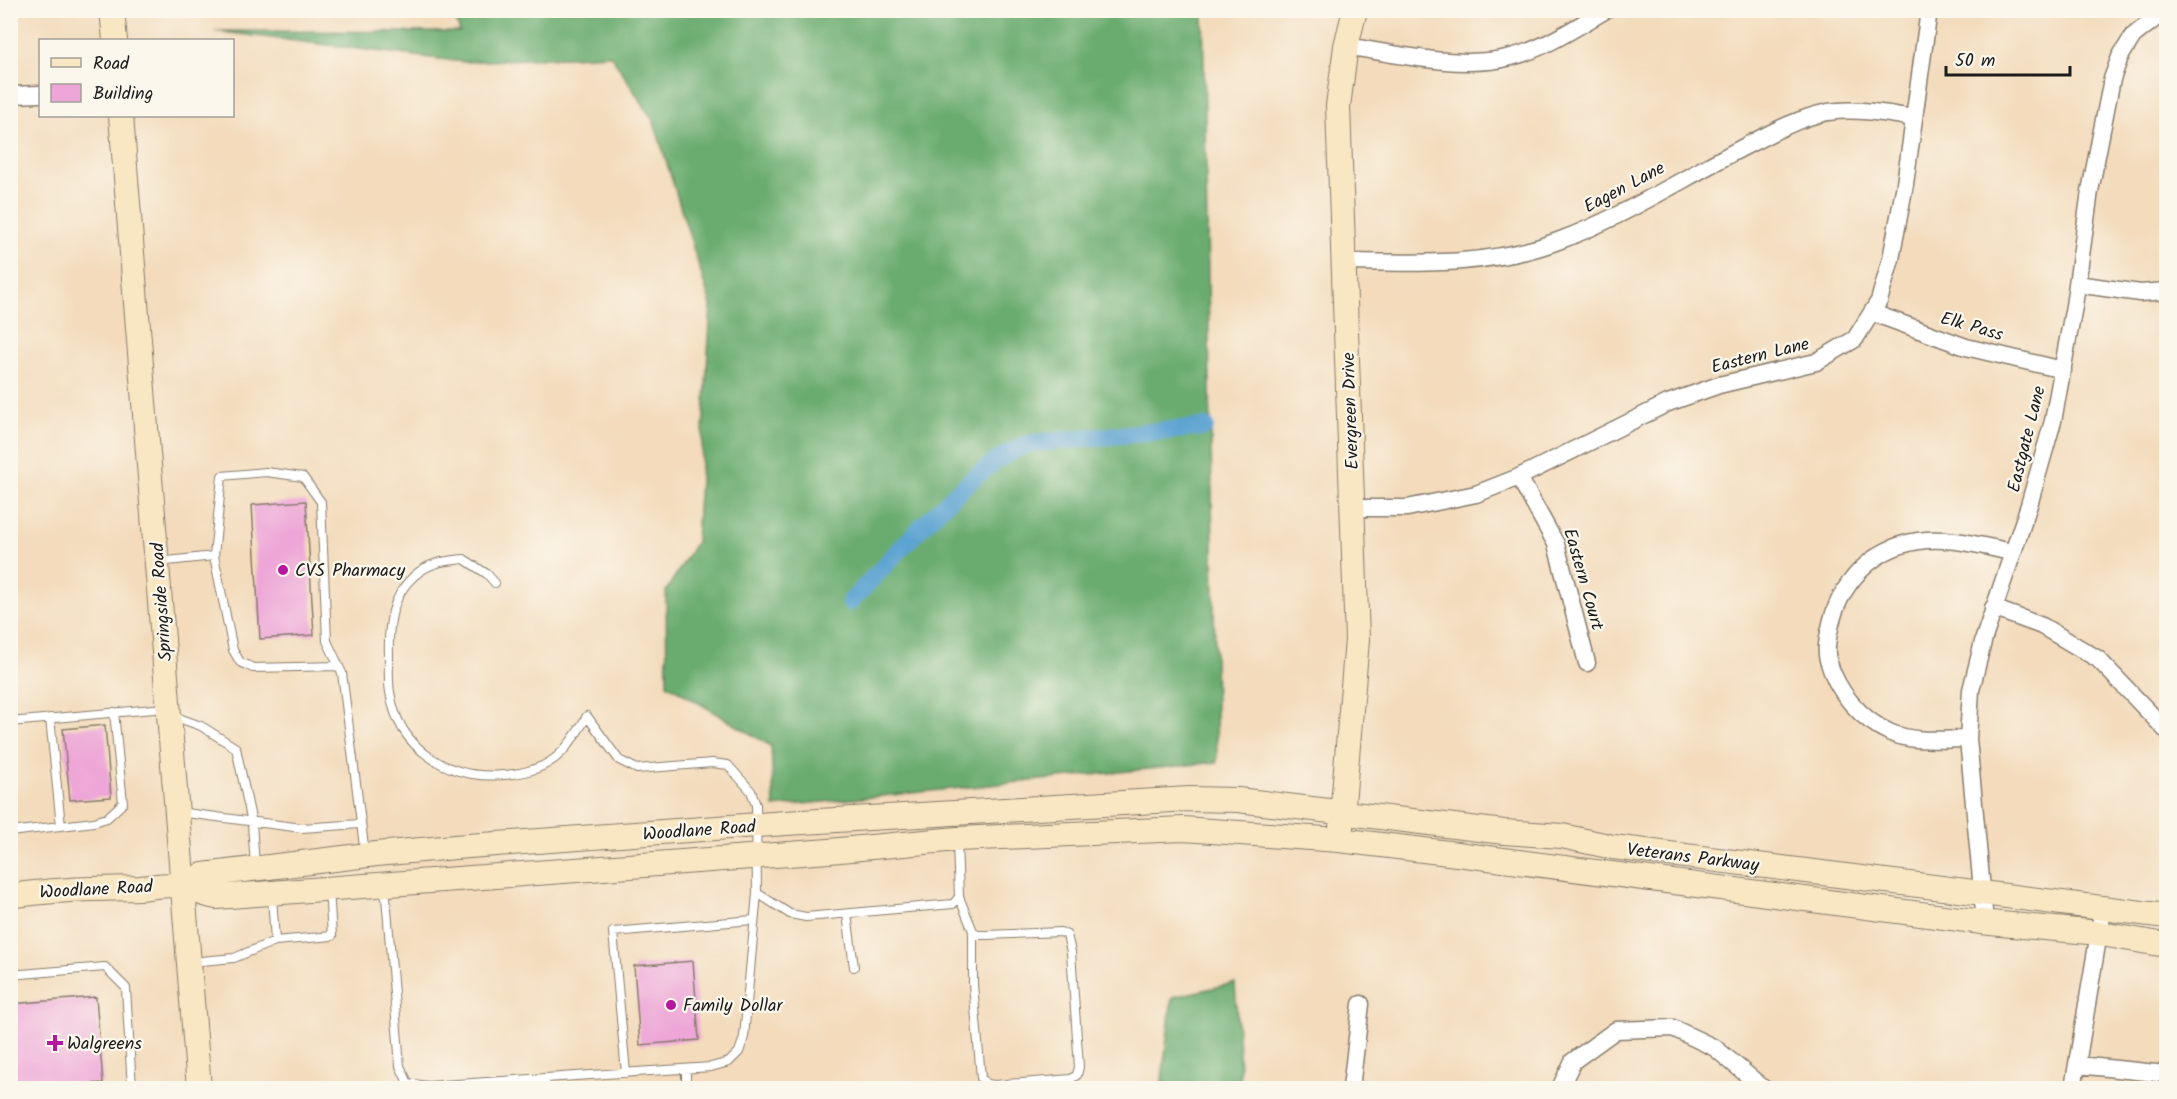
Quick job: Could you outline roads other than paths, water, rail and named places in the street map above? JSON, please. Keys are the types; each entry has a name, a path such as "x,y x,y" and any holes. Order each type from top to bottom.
{"main road":[{"path":"112,10 115,39"},
{"name":"Evergreen Drive","path":"1339,840 1357,640 1338,105 1346,46 1355,10"},
{"name":"Springside Road","path":"121,117 199,1089"},
{"name":"Veterans Parkway","path":"1221,800 1289,805 1342,814 1562,836 1613,847 2166,916"},
{"name":"Woodlane Road","path":"10,896 84,888 98,890 182,886 203,875 365,855 1094,803 1221,800"},
{"name":"Woodlane Road","path":"182,886 200,895 217,897 957,839 1129,830 1221,831"},
{"name":"Veterans Parkway","path":"1221,831 1339,840 2166,945"}],"street":[{"path":"1346,46 1436,58 1486,61 1511,57 1535,49 1606,10"},
{"name":"Eastern Lane","path":"1353,508 1407,508 1476,494 1519,477 1668,403 1719,385 1816,363 1856,339 1873,313 1886,280 1896,236 1929,10"},
{"name":"Eastgate Lane","path":"1985,922 1968,739 1971,690 1993,608 2046,449 2063,370 2090,190 2112,79 2120,57 2133,36 2166,10"},
{"path":"10,95 39,94"},
{"name":"Eagen Lane","path":"1343,262 1436,263 1508,256 1581,232 1760,138 1805,119 1827,112 1852,110 1913,118"},
{"path":"2077,284 2140,293 2166,291"},
{"name":"Elk Pass","path":"1873,313 1966,347 2063,370"},
{"name":"Eastern Court","path":"1519,477 1556,544 1587,663"},
{"path":"1968,739 1913,739 1875,725 1859,712 1847,697 1827,658 1832,617 1850,581 1880,554 1898,546 1935,539 2012,552"},
{"path":"1993,608 2042,626 2098,659 2166,730"},
{"path":"2073,1089 2091,970 2100,935 2103,909"},
{"path":"1351,1089 1361,1004"},
{"path":"1560,1089 1573,1061 1616,1030 1673,1028 1715,1048 1763,1089"},
{"path":"2078,1065 2166,1074"}],"lane":[{"path":"339,666 253,668 240,662 233,650 214,555 222,476 266,472 303,477 321,502 327,641 339,666 365,855"},
{"path":"158,562 214,555"},
{"path":"385,885 400,1066 408,1083 427,1086 686,1069 729,1062 739,1052 746,1025 757,893 756,805 751,790 728,765 712,763 637,769 619,760 587,716 570,746 542,766 516,774 489,777 443,767 409,739 397,718 390,693 388,635 394,603 413,577 436,562 464,559 487,574 495,583"},
{"path":"10,722 114,712 169,711 201,726 236,748 252,823 255,870"},
{"path":"10,832 107,818 123,804 114,712"},
{"path":"50,718 61,826"},
{"path":"177,812 302,828 360,824"},
{"path":"957,839 959,897 973,931 972,984 981,1078 995,1085 1071,1079 1077,1075 1079,1067 1071,952 1067,934 1061,932 977,935 973,931"},
{"path":"188,962 234,958 275,940 332,936 329,888"},
{"path":"272,892 275,940"},
{"path":"757,893 790,914 806,917 953,904 959,897"},
{"path":"847,914 854,967"},
{"path":"626,1073 613,932 753,920"},
{"path":"10,975 105,967 126,988 132,1089"},
{"path":"686,1069 686,1089"},
{"path":"403,1072 405,1089"},
{"path":"545,1078 546,1089"}],"waterway":[{"path":"850,602 937,511 989,466 1013,451 1034,443 1205,427"}],"place":[{"name":"CVS Pharmacy","path":"283,570"},
{"name":"Family Dollar","path":"671,1005"},
{"name":"Walgreens","path":"55,1043"}]}
